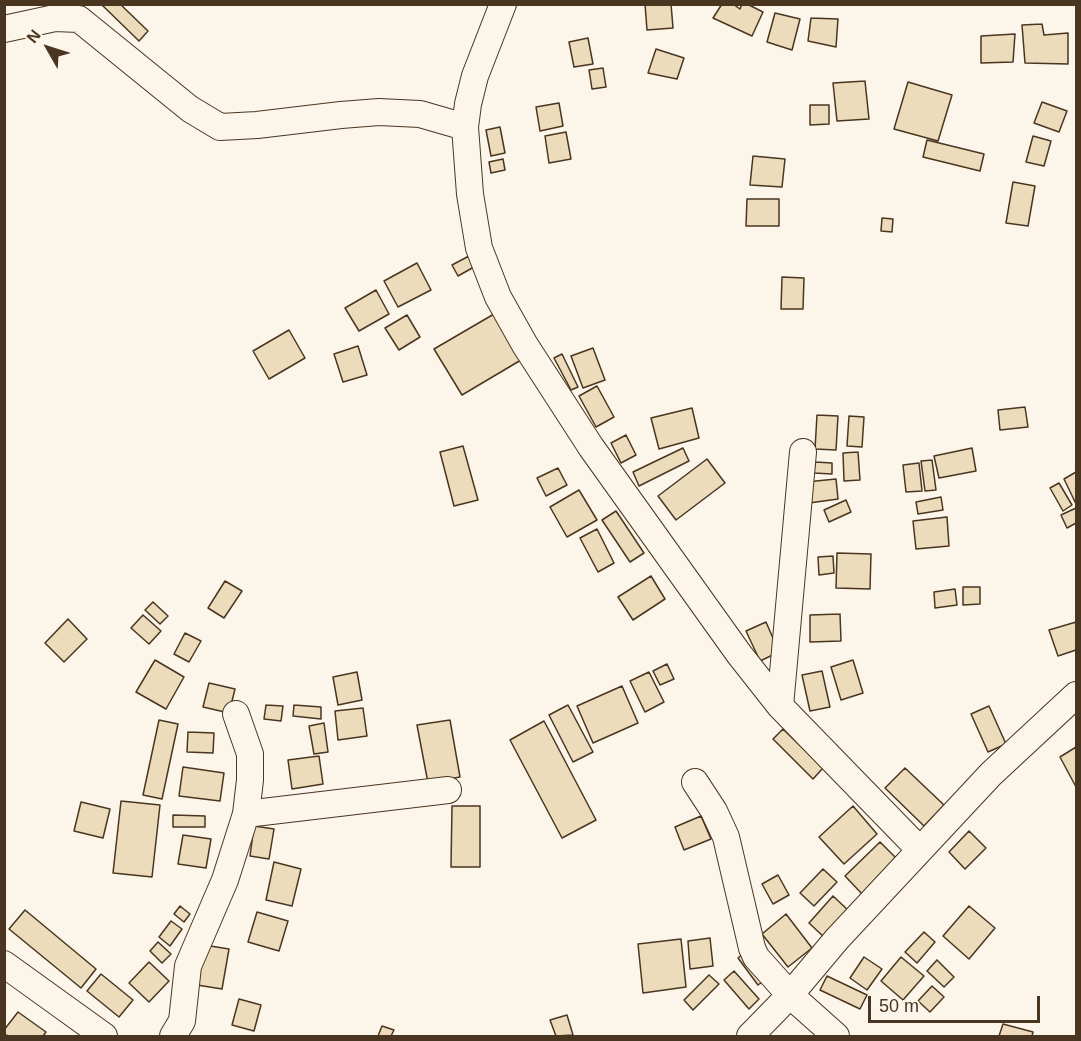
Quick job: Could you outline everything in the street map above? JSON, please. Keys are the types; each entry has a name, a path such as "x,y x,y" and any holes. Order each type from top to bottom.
{"street":[{"path":"503,4 475,76 465,127 470,194 479,248 498,297 525,345 591,447 739,654 780,706 920,850"},
{"path":"4,29 73,12 190,109 220,127 379,112 420,114 465,127"},
{"path":"780,706 804,452"},
{"path":"750,1036 991,774 1077,695"},
{"path":"173,1036 182,1021 188,966 225,880 246,814 250,754 236,714"},
{"path":"695,782 714,811 726,837 752,948 761,964 790,995 836,1036"},
{"path":"246,814 448,790"},
{"path":"4,964 104,1036"}],"building":[{"path":"101,4 120,4 148,31 139,41"},
{"path":"645,4 671,4 673,28 647,30"},
{"path":"722,4 733,4 740,9 742,4 747,4 763,12 752,36 713,18"},
{"path":"775,13 800,19 792,50 767,42"},
{"path":"811,18 838,19 836,47 808,41"},
{"path":"1042,24 1044,35 1068,33 1068,64 1025,63 1022,25"},
{"path":"1015,34 1013,62 981,63 981,36"},
{"path":"588,38 593,64 574,67 569,42"},
{"path":"656,49 684,58 677,79 648,73"},
{"path":"603,68 606,87 592,89 589,70"},
{"path":"865,81 869,119 837,121 833,83"},
{"path":"908,82 952,95 938,141 894,129"},
{"path":"1042,102 1067,111 1059,132 1034,123"},
{"path":"559,103 563,126 540,131 536,107"},
{"path":"810,105 829,105 829,124 810,125"},
{"path":"500,127 505,153 491,156 486,130"},
{"path":"566,132 571,159 549,163 545,136"},
{"path":"1033,136 1051,141 1044,166 1026,162"},
{"path":"927,140 984,154 980,171 923,157"},
{"path":"753,156 785,159 782,187 750,185"},
{"path":"503,159 505,170 491,173 489,162"},
{"path":"1013,182 1035,186 1028,226 1006,223"},
{"path":"747,199 779,199 779,226 746,226"},
{"path":"882,218 893,219 892,232 881,231"},
{"path":"469,256 474,267 458,276 452,265"},
{"path":"417,263 431,290 398,307 384,281"},
{"path":"782,277 804,278 803,309 781,309"},
{"path":"376,290 389,314 359,331 345,308"},
{"path":"494,314 521,360 462,395 434,349"},
{"path":"407,315 420,337 399,350 385,328"},
{"path":"289,330 305,358 269,379 253,351"},
{"path":"358,346 367,375 343,382 334,354"},
{"path":"593,348 605,380 583,388 571,356"},
{"path":"562,354 578,387 571,390 554,358"},
{"path":"597,386 614,417 596,427 579,396"},
{"path":"1025,407 1028,427 1000,430 998,410"},
{"path":"692,408 699,438 659,449 651,418"},
{"path":"817,415 838,416 836,450 815,449"},
{"path":"849,416 864,417 862,447 847,446"},
{"path":"626,435 636,455 621,463 611,443"},
{"path":"463,446 478,500 454,506 440,452"},
{"path":"683,448 689,461 639,486 633,472"},
{"path":"972,448 976,471 939,478 934,456"},
{"path":"858,452 860,480 844,481 843,453"},
{"path":"707,459 725,483 676,520 658,496"},
{"path":"932,460 936,490 925,491 921,461"},
{"path":"815,462 832,463 832,474 814,473"},
{"path":"919,463 922,491 906,492 903,465"},
{"path":"558,468 567,485 546,496 537,478"},
{"path":"1076,472 1076,504 1064,479"},
{"path":"836,479 838,499 809,503 806,482"},
{"path":"1059,483 1072,505 1063,511 1050,488"},
{"path":"579,490 597,520 567,537 550,507"},
{"path":"941,497 943,510 918,514 916,502"},
{"path":"846,500 851,512 829,522 824,510"},
{"path":"1076,508 1076,523 1067,528 1061,515"},
{"path":"616,511 644,553 630,562 602,520"},
{"path":"947,517 949,546 916,549 913,521"},
{"path":"597,529 614,563 598,572 580,538"},
{"path":"837,553 871,554 870,589 836,588"},
{"path":"833,556 834,573 819,575 818,557"},
{"path":"651,576 665,599 633,620 618,597"},
{"path":"225,581 242,591 224,618 208,608"},
{"path":"963,587 980,587 980,604 963,605"},
{"path":"955,589 957,605 935,608 934,592"},
{"path":"153,602 168,616 160,624 145,610"},
{"path":"840,614 841,641 810,642 810,615"},
{"path":"143,615 161,631 149,644 131,628"},
{"path":"68,619 87,639 64,662 45,643"},
{"path":"766,622 779,652 760,661 746,631"},
{"path":"1076,622 1076,650 1058,656 1049,630"},
{"path":"185,633 201,641 189,662 174,654"},
{"path":"155,660 184,677 166,709 136,692"},
{"path":"853,660 863,693 841,700 831,667"},
{"path":"667,664 674,679 660,685 653,671"},
{"path":"822,671 830,707 810,711 802,675"},
{"path":"357,672 362,700 338,705 333,677"},
{"path":"649,672 664,702 645,712 630,681"},
{"path":"209,683 235,689 229,713 203,707"},
{"path":"622,686 638,723 593,743 577,706"},
{"path":"266,705 283,706 281,721 264,719"},
{"path":"294,705 321,707 321,719 293,716"},
{"path":"568,705 593,752 573,762 549,715"},
{"path":"989,706 1006,744 988,752 971,714"},
{"path":"363,708 367,736 338,740 335,711"},
{"path":"159,720 178,724 162,799 143,795"},
{"path":"450,720 460,777 428,783 417,725"},
{"path":"544,721 596,820 562,838 510,740"},
{"path":"324,723 328,752 314,754 309,726"},
{"path":"783,729 823,768 813,779 773,739"},
{"path":"188,732 214,733 213,753 187,752"},
{"path":"1076,747 1076,787 1060,757"},
{"path":"319,756 323,784 292,789 288,760"},
{"path":"183,767 224,773 220,801 179,796"},
{"path":"905,768 944,805 924,826 885,788"},
{"path":"121,801 160,805 152,877 113,873"},
{"path":"81,802 110,809 103,838 74,831"},
{"path":"452,806 480,806 480,867 451,867"},
{"path":"853,806 877,834 844,864 819,837"},
{"path":"173,815 205,816 205,827 173,827"},
{"path":"701,816 711,839 684,850 675,827"},
{"path":"254,826 274,829 269,859 250,856"},
{"path":"969,831 986,848 965,869 949,852"},
{"path":"183,835 211,839 206,868 178,864"},
{"path":"880,842 899,861 863,895 845,876"},
{"path":"274,862 301,869 292,906 266,900"},
{"path":"823,869 837,882 814,906 800,893"},
{"path":"778,875 789,895 773,904 762,884"},
{"path":"833,896 850,912 826,939 809,923"},
{"path":"180,906 190,914 184,922 174,914"},
{"path":"969,906 995,928 969,959 943,936"},
{"path":"25,910 96,969 81,988 9,929"},
{"path":"257,912 288,921 279,951 248,942"},
{"path":"786,914 812,948 788,967 762,934"},
{"path":"171,921 182,929 170,946 159,937"},
{"path":"924,932 935,942 917,963 905,952"},
{"path":"710,938 713,966 690,969 688,941"},
{"path":"681,939 686,987 643,993 638,944"},
{"path":"158,942 171,954 162,963 150,951"},
{"path":"204,945 229,949 222,989 197,985"},
{"path":"745,952 766,979 758,985 738,958"},
{"path":"864,957 882,969 867,990 850,978"},
{"path":"901,957 924,976 903,1000 881,981"},
{"path":"937,960 954,977 944,987 927,971"},
{"path":"149,962 169,981 149,1002 129,983"},
{"path":"734,971 759,999 749,1009 724,980"},
{"path":"101,974 133,1000 119,1017 87,991"},
{"path":"709,975 719,984 693,1010 684,1000"},
{"path":"827,976 867,995 860,1009 820,990"},
{"path":"932,986 944,997 930,1012 918,1001"},
{"path":"239,999 261,1005 254,1031 232,1025"},
{"path":"18,1012 46,1032 43,1036 4,1034 4,1030"},
{"path":"567,1015 573,1035 556,1036 550,1020"},
{"path":"1003,1024 1033,1032 1032,1036 999,1036"},
{"path":"382,1026 394,1030 391,1036 378,1036"}]}
